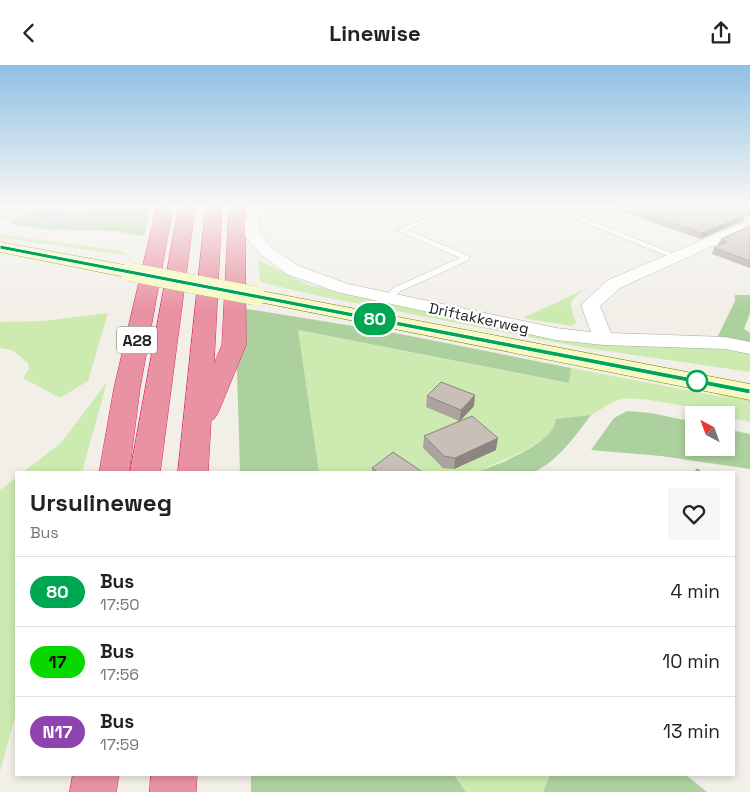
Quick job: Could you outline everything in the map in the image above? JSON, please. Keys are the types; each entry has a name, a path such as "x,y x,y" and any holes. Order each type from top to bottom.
{"highway":[{"name":"A28","path":"114,471 127,388 158,241"},
{"name":"A28","path":"145,471 182,241"},
{"path":"193,471 211,241"},
{"path":"196,432 234,345 236,241"},
{"path":"94,792 96,776"},
{"path":"173,792 174,776"}],"main road":[{"path":"0,247 750,392"}],"street":[{"name":"Driftakkerweg","path":"257,241 276,259 293,270 320,281 388,299 556,334 604,339 713,343 750,348"},
{"path":"604,339 590,305 614,284 678,257 708,241"}],"lane":[{"path":"388,299 396,290 466,258 426,241"},
{"path":"636,241 678,257"}],"green space":[{"path":"21,241 51,241 118,250 130,256"},
{"path":"258,260 309,285 502,326 722,347 750,353 750,372 580,347 319,296 260,282"},
{"path":"583,290 571,305 576,323 572,326 523,318"},
{"path":"735,295 750,295 750,313 744,329 750,333 750,343 717,338 735,301"},
{"path":"235,307 390,332 571,368 569,383 298,330 319,471 240,471"},
{"path":"108,313 88,381 60,398 23,378 29,369 28,363 12,350 0,348 0,322 43,321"},
{"path":"297,330 568,383 571,368 728,398 715,394 716,391 750,399 750,422 735,418 735,406 685,407 650,400 622,399 587,416 556,419 555,425 547,437 526,450 479,471 319,471"},
{"path":"107,382 82,471 24,471 61,443"},
{"path":"627,411 651,413 685,420 685,456 735,456 735,431 750,434 750,469 661,456 591,450 614,418"},
{"path":"591,415 563,450 546,465 537,470 479,471 536,445 553,428 556,419"},
{"path":"15,479 15,717 0,772 0,490"},
{"path":"251,776 455,776 466,792 251,792"},
{"path":"455,776 550,776 543,792 466,792"},
{"path":"550,776 687,776 707,792 543,792"}],"building":[{"path":"725,241 750,241 750,261 714,248 727,242"},
{"path":"441,382 475,395 461,410 427,396"},
{"path":"472,416 498,438 455,458 444,456 424,436"},
{"path":"393,452 421,471 376,471 372,468"}],"bus line":[{"name":"80","path":"0,247 750,392"}]}
